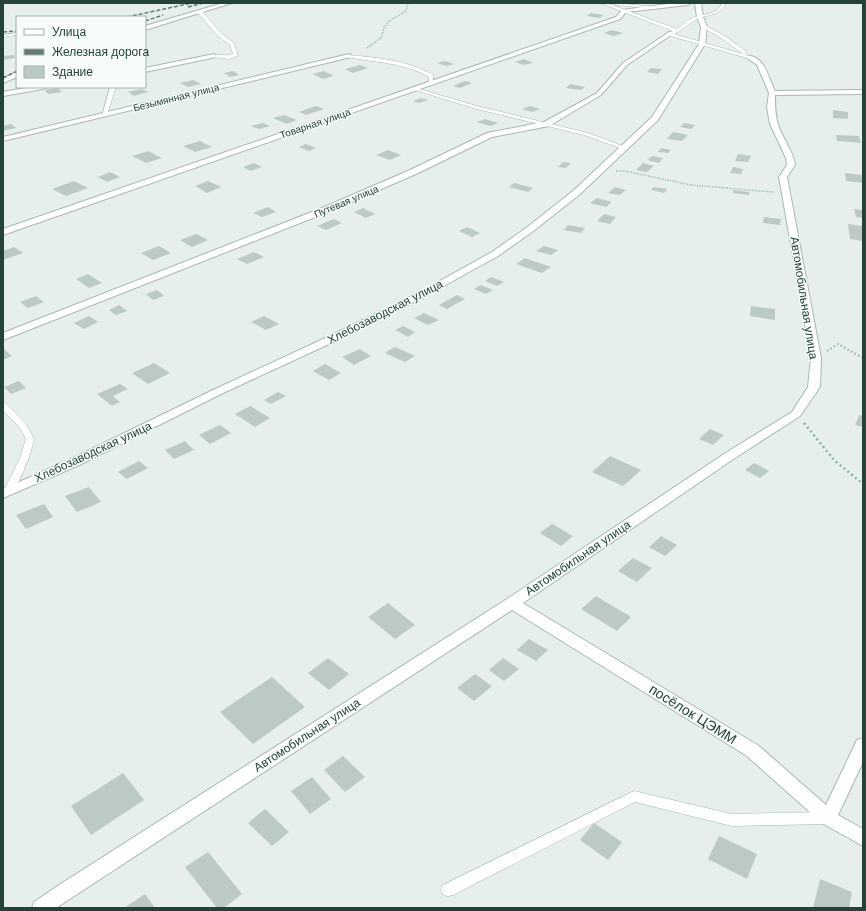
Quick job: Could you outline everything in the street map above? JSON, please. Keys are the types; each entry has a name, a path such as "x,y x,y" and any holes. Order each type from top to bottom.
{"street":[{"path":"146,28 229,3"},
{"path":"624,11 688,3"},
{"path":"698,3 700,17 704,27 702,44"},
{"name":"Товарная улица","path":"3,232 618,18 624,11"},
{"name":"Путевая улица","path":"3,337 325,210 413,172 490,135 546,124 599,94 625,64 672,32"},
{"name":"Хлебозаводская улица","path":"6,493 73,463 421,295 495,254 528,230 600,172 655,118 702,44"},
{"path":"146,70 214,56"},
{"name":"Безымянная улица","path":"3,139 349,56"},
{"name":"Автомобильная улица","path":"41,908 72,886 512,603 728,457 796,414 814,387 816,358 784,177 791,165 790,158 774,124 771,107 772,93 760,64 749,56"},
{"path":"3,81 16,74"},
{"path":"3,94 37,88"},
{"path":"772,93 863,92"},
{"name":"посёлок ЦЭММ","path":"512,603 753,751 828,818 863,838"},
{"path":"828,818 863,745"}],"lane":[{"path":"602,3 702,44 749,56"},
{"path":"610,3 654,8"},
{"path":"672,32 684,27 691,20 717,12 722,8 724,3"},
{"path":"200,12 220,35 232,44 236,55 228,58 214,56"},
{"path":"704,27 723,37 749,56"},
{"path":"3,36 16,34"},
{"path":"349,56 406,64 421,69 431,76 431,82"},
{"path":"104,115 113,88"},
{"path":"414,88 523,120 586,134 625,148"},
{"path":"3,405 26,430 30,440 28,449 6,493"},
{"path":"448,890 634,796 732,820 828,818"}],"path":[{"path":"349,56 367,49 381,38 381,32 392,16 406,11 408,3"},
{"path":"600,172 625,171 691,185 774,192 787,196"},
{"path":"816,358 838,344 863,358"},
{"path":"796,414 834,460 863,484"}],"building":[{"path":"590,13 603,15 600,18 587,16"},
{"path":"612,30 623,33 614,36 604,33"},
{"path":"14,55 15,58 3,60 3,56"},
{"path":"524,59 533,63 524,65 515,62"},
{"path":"445,61 454,64 446,66 437,63"},
{"path":"360,65 368,68 353,73 345,69"},
{"path":"651,68 662,69 658,74 647,72"},
{"path":"233,71 239,75 230,77 224,73"},
{"path":"324,71 334,76 323,79 313,74"},
{"path":"193,80 201,84 188,87 180,83"},
{"path":"465,81 472,83 460,88 453,86"},
{"path":"570,84 585,87 581,90 566,88"},
{"path":"58,88 62,92 48,94 44,90"},
{"path":"141,89 148,92 134,96 128,92"},
{"path":"421,98 428,100 419,103 413,101"},
{"path":"316,106 324,109 306,115 299,112"},
{"path":"530,106 540,109 532,112 522,109"},
{"path":"833,110 848,112 848,119 833,118"},
{"path":"284,115 297,120 287,124 273,118"},
{"path":"485,119 498,123 490,126 477,122"},
{"path":"263,123 270,126 259,129 251,126"},
{"path":"684,123 695,125 691,129 680,127"},
{"path":"11,124 16,128 3,131 3,126"},
{"path":"673,132 688,135 682,141 667,139"},
{"path":"836,135 859,136 861,143 837,141"},
{"path":"200,141 212,147 195,152 183,146"},
{"path":"306,144 316,148 309,151 299,147"},
{"path":"661,148 671,150 668,153 658,152"},
{"path":"388,150 401,155 390,160 376,155"},
{"path":"148,151 162,158 146,163 132,156"},
{"path":"738,154 751,156 748,162 735,161"},
{"path":"652,156 663,158 659,163 647,160"},
{"path":"563,162 571,163 566,168 558,167"},
{"path":"254,163 262,167 251,171 243,167"},
{"path":"643,163 654,166 647,172 636,170"},
{"path":"733,167 743,169 741,174 730,173"},
{"path":"110,172 120,177 107,182 98,177"},
{"path":"845,173 863,175 863,183 846,181"},
{"path":"74,181 88,188 66,196 52,189"},
{"path":"208,181 221,187 207,193 195,186"},
{"path":"514,183 533,188 528,192 509,187"},
{"path":"615,187 626,190 620,195 608,193"},
{"path":"654,187 667,189 664,193 651,190"},
{"path":"733,190 749,192 749,195 733,193"},
{"path":"597,198 612,202 606,207 590,203"},
{"path":"268,207 276,212 262,217 253,213"},
{"path":"363,208 375,214 366,218 354,212"},
{"path":"854,209 863,210 863,218 856,217"},
{"path":"604,214 616,217 610,224 597,221"},
{"path":"764,217 781,219 780,225 763,223"},
{"path":"334,219 342,223 326,230 317,226"},
{"path":"848,224 863,226 863,241 850,239"},
{"path":"568,225 585,228 581,233 564,230"},
{"path":"467,227 480,233 472,237 459,231"},
{"path":"196,234 208,240 192,247 180,240"},
{"path":"159,246 171,253 153,260 141,253"},
{"path":"544,246 558,250 551,255 536,251"},
{"path":"14,247 23,253 3,260 3,251"},
{"path":"254,252 264,257 247,264 237,259"},
{"path":"525,258 551,267 542,273 516,264"},
{"path":"88,274 102,283 89,288 76,279"},
{"path":"491,277 504,282 497,286 485,281"},
{"path":"481,285 493,290 486,294 474,289"},
{"path":"157,290 164,296 153,300 146,294"},
{"path":"457,295 465,299 447,309 439,305"},
{"path":"36,296 44,302 28,308 20,302"},
{"path":"119,305 127,311 116,315 109,310"},
{"path":"751,306 775,309 775,320 750,316"},
{"path":"424,313 439,320 428,325 414,318"},
{"path":"89,316 98,322 84,329 74,323"},
{"path":"264,316 279,324 266,330 251,322"},
{"path":"403,326 415,332 408,337 395,330"},
{"path":"395,347 415,356 405,362 385,353"},
{"path":"3,348 12,356 3,360"},
{"path":"360,349 371,356 354,365 342,357"},
{"path":"154,363 170,373 148,384 132,373"},
{"path":"325,364 341,373 329,380 313,371"},
{"path":"19,381 26,388 11,394 4,387"},
{"path":"120,384 128,389 113,396 120,402 112,406 97,394"},
{"path":"278,392 286,396 271,404 264,400"},
{"path":"250,406 270,418 255,427 235,414"},
{"path":"859,415 863,416 863,427 855,425"},
{"path":"220,425 231,433 210,444 199,435"},
{"path":"710,429 724,435 713,445 699,439"},
{"path":"185,441 194,450 174,459 165,450"},
{"path":"610,456 641,470 623,486 592,472"},
{"path":"139,461 148,468 127,479 118,472"},
{"path":"754,463 769,471 760,478 745,470"},
{"path":"89,487 101,502 77,512 65,496"},
{"path":"44,504 53,517 26,529 16,515"},
{"path":"552,524 573,536 561,546 540,533"},
{"path":"661,536 677,545 665,556 649,547"},
{"path":"633,558 652,568 637,582 618,571"},
{"path":"596,596 631,617 617,631 581,609"},
{"path":"388,603 415,625 395,639 368,617"},
{"path":"529,639 548,650 536,661 517,650"},
{"path":"328,658 349,674 329,690 308,673"},
{"path":"503,658 519,669 504,681 489,670"},
{"path":"475,674 492,686 474,701 457,688"},
{"path":"272,677 305,707 253,744 220,712"},
{"path":"343,756 365,777 345,792 324,770"},
{"path":"123,773 144,800 91,835 71,806"},
{"path":"312,777 331,799 310,814 291,791"},
{"path":"265,809 289,832 272,846 248,823"},
{"path":"594,823 622,842 608,860 580,840"},
{"path":"719,836 757,854 747,879 708,859"},
{"path":"208,852 242,894 224,908 217,908 185,867"},
{"path":"820,879 852,892 849,908 813,908"},
{"path":"145,894 155,908 124,908"}],"railway":[{"path":"132,16 192,3"},
{"path":"188,7 203,3"},
{"path":"146,21 163,15"},
{"path":"3,32 16,31"},
{"path":"3,78 16,72"}]}
